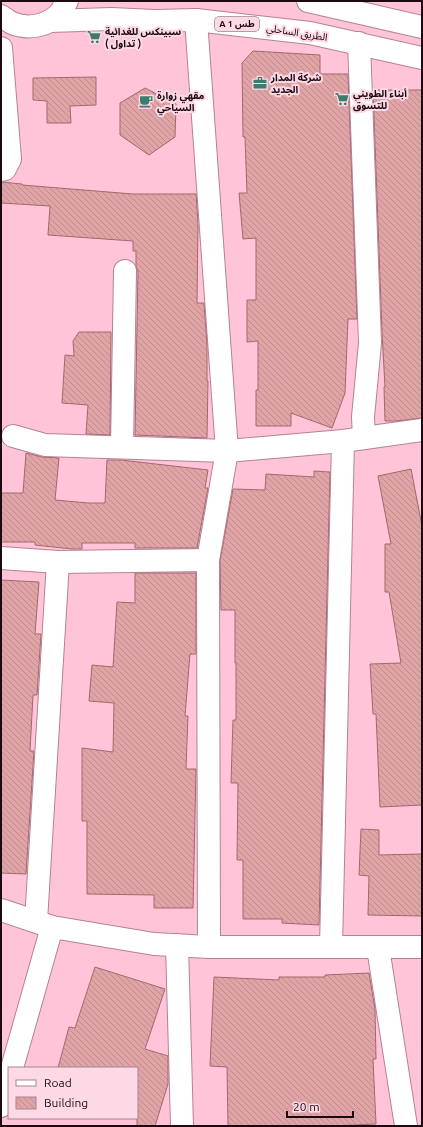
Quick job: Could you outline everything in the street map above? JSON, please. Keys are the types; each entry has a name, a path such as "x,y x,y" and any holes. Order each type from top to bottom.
{"main road":[{"path":"50,21 60,12 67,1"},
{"path":"311,1 422,28"},
{"name":"الطريق الساحلي","path":"5,22 25,26 38,26 50,21 111,19 155,21 196,20 310,33 422,58"},
{"path":"196,20 228,451 208,560 209,947"},
{"path":"359,43 370,343 363,417 364,438"},
{"path":"1,48 10,159 5,170 1,170"},
{"path":"122,447 125,271"},
{"path":"13,436 45,445 228,451 343,441 422,430"},
{"path":"331,947 343,441"},
{"path":"1,558 58,562 208,560"},
{"path":"12,1067 44,924 58,562"},
{"path":"1,910 44,924 154,944 209,947 422,947"},
{"path":"177,945 182,1126"},
{"path":"378,948 406,1126"},
{"path":"1,1106 8,1082"}],"building":[{"path":"253,51 320,55 320,74 348,74 357,319 348,319 345,393 332,428 291,413 291,426 256,426 258,341 247,342 247,300 256,300 256,238 243,239 239,193 247,193 245,137 243,137 242,63"},
{"path":"96,77 96,105 70,106 71,123 47,123 47,101 33,100 33,78"},
{"path":"145,88 176,104 175,137 149,155 120,135 120,103"},
{"path":"373,90 422,90 422,418 396,421 385,421 385,387"},
{"path":"1,182 133,194 196,194 198,223 197,303 204,303 207,345 207,438 135,435 138,271 136,266 136,251 133,251 133,241 48,235 50,206 1,203"},
{"path":"79,332 111,332 110,435 86,434 88,405 62,403 65,355 74,356 73,341"},
{"path":"26,453 42,457 59,458 55,500 105,503 107,460 121,460 208,470 205,488 208,488 197,548 135,548 135,543 82,543 82,549 72,549 35,545 35,542 1,542 1,493 23,493"},
{"path":"411,469 422,526 422,805 380,807 376,714 373,714 370,664 401,663 389,592 385,592 385,544 391,544 378,476"},
{"path":"314,471 330,472 319,925 282,923 282,919 243,919 243,860 237,860 238,783 231,783 233,720 236,720 235,610 221,610 220,561 233,489 265,490 266,474 314,477"},
{"path":"135,573 196,573 196,654 190,654 185,716 188,716 186,769 196,769 193,908 154,908 154,895 87,894 87,821 82,821 82,748 113,752 114,703 89,701 92,665 113,667 117,602 135,603"},
{"path":"1,580 39,582 35,634 41,634 37,695 33,695 30,751 34,751 26,874 1,873"},
{"path":"361,829 379,830 379,855 422,854 422,916 368,915 369,876 359,875"},
{"path":"95,967 165,989 145,1049 168,1056 168,1084 155,1126 137,1126 138,1067 58,1067 69,1027 75,1028"},
{"path":"369,973 375,1009 376,1059 373,1059 376,1124 333,1126 228,1126 227,1067 210,1066 214,977 279,980 279,977 325,977 325,975"}],"place":[{"name":"سبينكس للغدائية ( تداول )","path":"94,37"},
{"name":"شركة المدار الجديد","path":"260,83"},
{"name":"أبناء الطويني للتسوق","path":"342,99"},
{"name":"مقهي زوارة السياحي","path":"146,101"}]}
